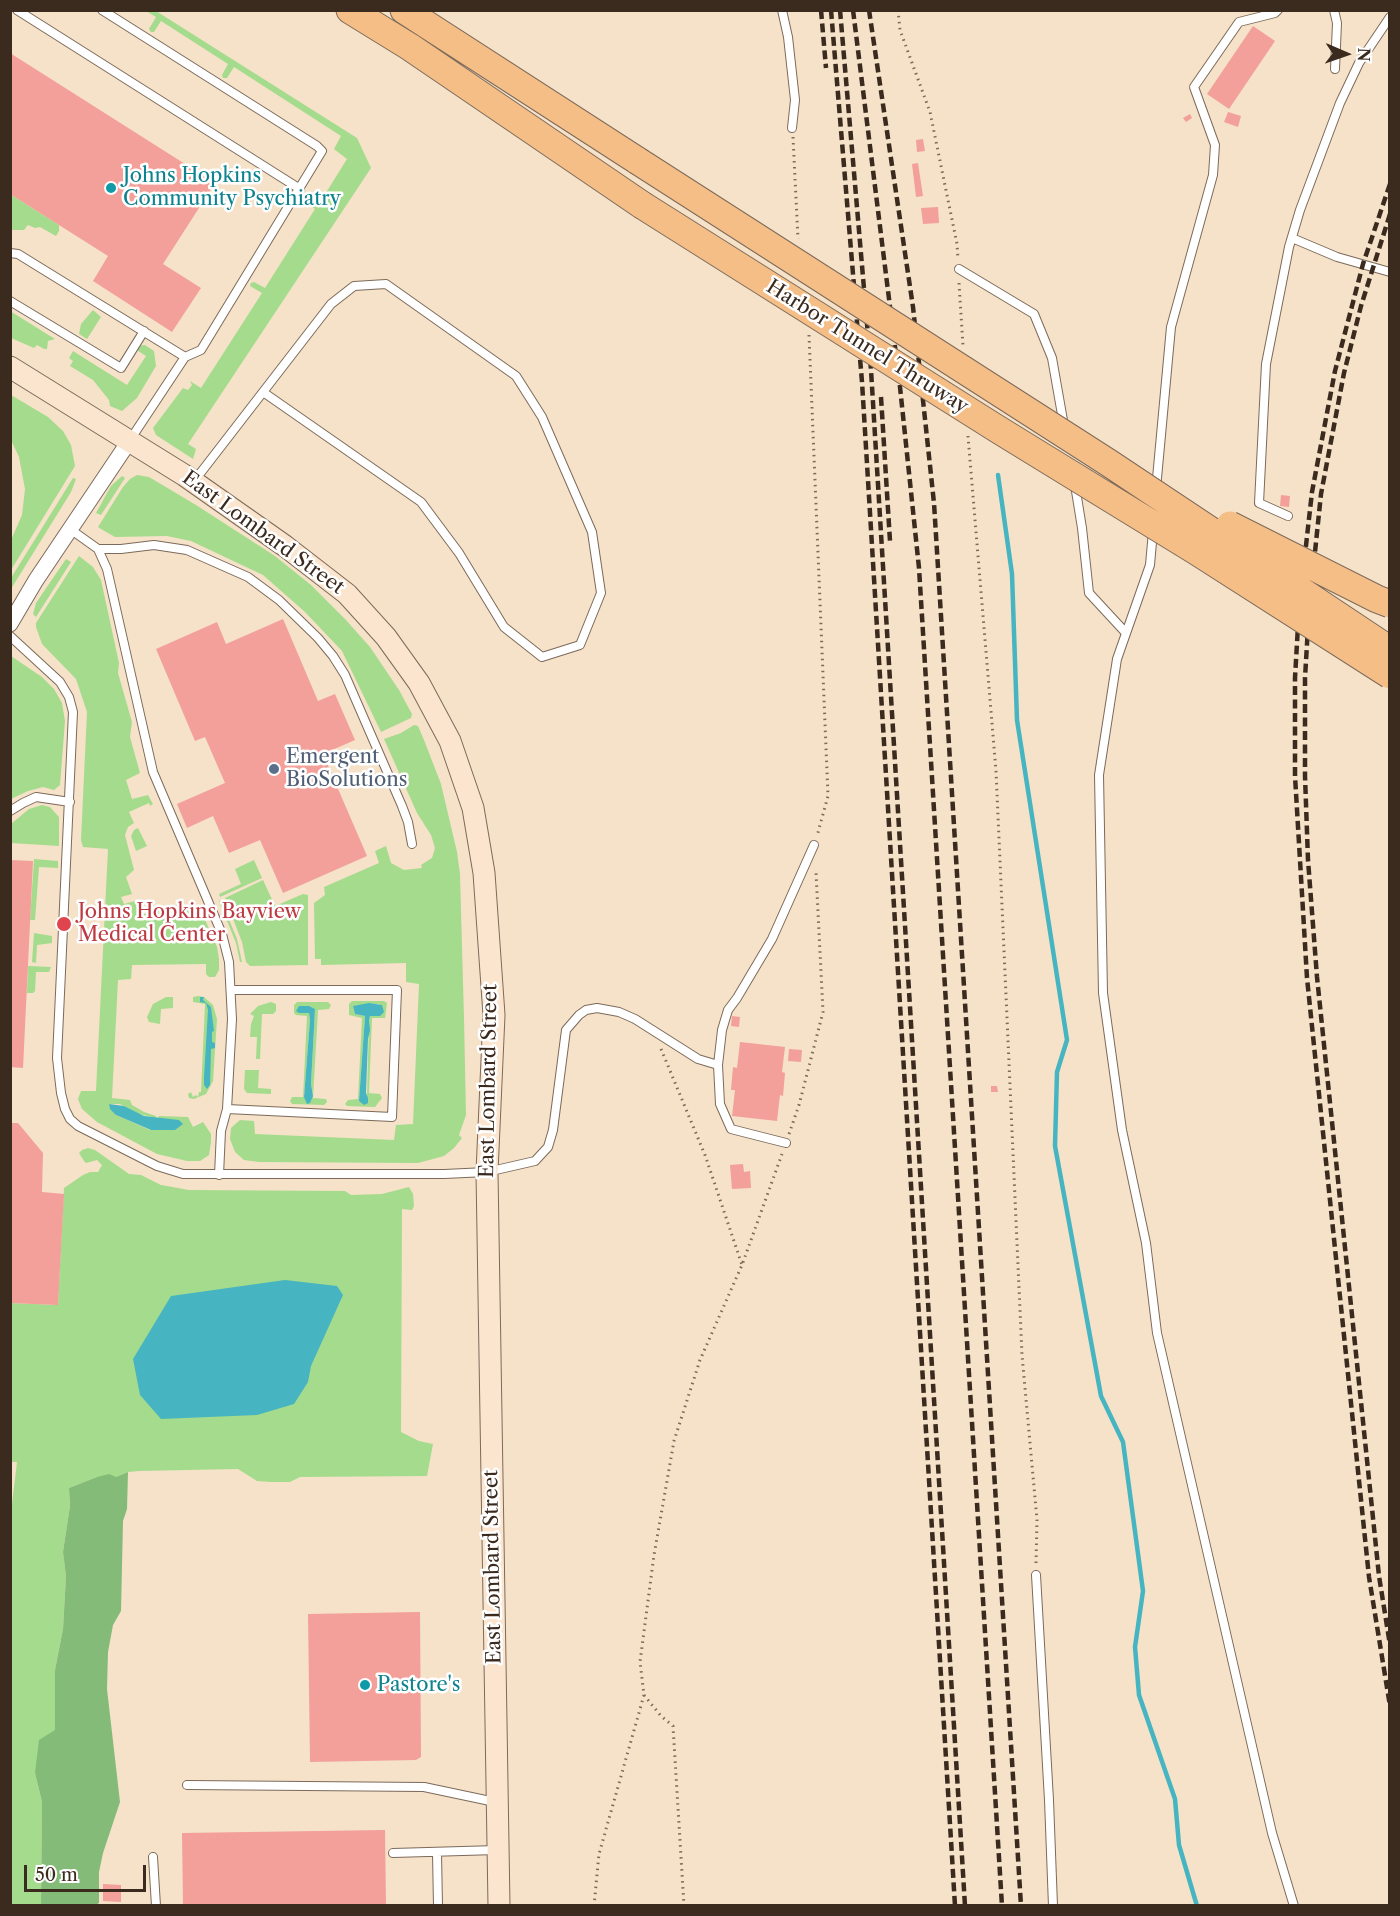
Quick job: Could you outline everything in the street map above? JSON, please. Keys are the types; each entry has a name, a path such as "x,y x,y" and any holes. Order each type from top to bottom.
{"highway":[{"name":"Harbor Tunnel Thruway","path":"350,10 410,47 642,205 1196,551 1389,675"},
{"name":"Harbor Tunnel Thruway","path":"404,10 1109,463 1389,650"},
{"path":"1109,463 1389,604"},
{"path":"1248,535 1332,592 1389,622"}],"main road":[{"name":"East Lombard Street","path":"10,367 194,481 347,594 386,637 419,682 450,741 473,808 484,873 494,1015 487,1172 499,1905"}],"street":[{"path":"10,624 36,580 130,440"}],"lane":[{"path":"17,10 300,189"},
{"path":"102,10 322,151 321,157 201,350 185,357 130,440"},
{"path":"782,10 788,37 795,100 792,128"},
{"path":"1155,508 1171,327 1213,175 1215,145 1194,87 1239,22 1275,14 1278,10"},
{"path":"1334,10 1337,23 1335,69"},
{"path":"1288,516 1259,503 1266,364 1300,210 1340,103 1359,63 1389,17"},
{"path":"1292,238 1337,257 1389,272"},
{"path":"10,253 18,254 185,357"},
{"path":"958,269 1034,314 1052,358 1068,449"},
{"path":"194,481 331,304 354,286 386,284 516,376 542,417 592,532 601,593 580,645 542,657 504,627 459,554 421,502 263,392"},
{"path":"10,301 121,368 144,331"},
{"path":"1070,460 1082,528 1089,593 1126,633"},
{"path":"1154,519 1150,565 1117,659 1099,776 1103,993 1122,1130 1146,1243 1157,1333 1272,1833 1294,1905"},
{"path":"70,529 98,549 107,568 153,772 222,934 229,962 232,1018 227,1109 221,1131 219,1175"},
{"path":"98,549 154,545 188,550 248,578 279,600 318,638 345,675 402,806 412,844"},
{"path":"10,636 60,682 72,705 74,719 57,1058 65,1110 78,1126 157,1166 183,1174 402,1175 487,1172 535,1161 548,1148 553,1131 566,1030 586,1010 610,1009 635,1019 698,1059 718,1065"},
{"path":"10,811 36,797 70,802"},
{"path":"786,1143 731,1129 720,1104 718,1065 722,1030 728,1010 772,939 814,845"},
{"path":"227,1109 392,1116 397,990 231,990"},
{"path":"1036,1575 1050,1800 1053,1905"},
{"path":"187,1785 424,1788 497,1803"},
{"path":"393,1853 498,1850"},
{"path":"437,1853 438,1905"},
{"path":"153,1857 156,1905"}],"path":[{"path":"898,10 900,30 930,112 957,244 963,349"},
{"path":"792,128 799,248"},
{"path":"594,1905 599,1854 644,1695 640,1662 654,1555 674,1441 700,1360 742,1265 799,1106 823,1012 814,845 828,796 808,335"},
{"path":"968,428 996,771 1022,1355 1037,1520 1036,1575"},
{"path":"654,1031 705,1155 742,1265"},
{"path":"644,1695 661,1716 673,1726 684,1905"}],"green space":[{"path":"146,11 156,11 357,138 371,168 188,444 196,449 193,459 156,435 153,428 183,388 188,390 192,385 190,381 201,388 262,293 250,286 251,283 254,282 265,288 315,209 306,203 305,199 308,198 319,204 347,159 334,149 341,136 234,67 227,78 223,78 222,75 228,64 161,21 154,32 151,32 149,29 156,17"},
{"path":"10,194 59,225 56,236 40,227 35,228 28,225 24,230 11,230"},
{"path":"93,310 101,317 87,339 79,334 81,324"},
{"path":"10,311 55,339 48,341 47,349 37,345 34,348 11,338"},
{"path":"145,345 154,351 156,366 137,398 122,411 110,406 109,400 93,380 70,366 73,361 69,358 73,351 127,385 146,356 135,349 136,346"},
{"path":"11,395 48,417 63,431 71,445 75,466 11,570 11,540 22,515 25,489 19,457 11,440"},
{"path":"137,475 149,477 196,505 275,556 311,585 370,647 399,690 412,714 411,718 381,732 342,651 305,612 263,575 191,541 167,536 115,537 98,527 123,487"},
{"path":"122,476 125,478 101,515 96,513 111,486"},
{"path":"73,478 76,479 71,492 11,589 11,578"},
{"path":"79,556 93,567 101,580 119,663 118,673 132,722 130,737 140,773 126,780 132,799 148,795 153,804 150,806 149,803 129,812 134,823 128,827 125,835 134,870 126,877 132,894 121,897 124,904 135,901 140,916 169,904 175,916 195,906 196,910 191,919 196,921 203,915 217,947 219,959 219,970 215,977 209,977 206,974 206,964 132,965 131,979 118,980 112,1098 130,1100 132,1105 156,1118 139,1114 120,1104 109,1105 116,1115 150,1130 175,1130 165,1119 158,1118 159,1116 188,1117 193,1127 203,1122 211,1134 211,1142 209,1155 200,1161 187,1161 157,1154 97,1122 82,1109 78,1099 81,1091 96,1091 108,849 83,847 81,840 87,712 76,679 42,644 36,623"},
{"path":"66,559 71,562 36,617 33,614 36,603"},
{"path":"11,656 42,677 54,689 62,703 65,721 60,785 54,790 43,787 11,799"},
{"path":"414,725 418,726 441,784 460,874 466,1115 459,1135 462,1138 444,1156 418,1163 244,1160 235,1152 230,1139 231,1128 240,1120 254,1121 255,1134 394,1140 396,1125 413,1124 419,984 406,982 406,963 321,965 321,959 315,959 314,903 325,895 324,887 379,863 375,851 386,846 391,863 404,870 422,868 421,865 432,858 435,848 431,835 417,813 384,739"},
{"path":"42,805 50,807 59,817 59,846 11,843 11,824 29,809"},
{"path":"138,828 147,846 136,851 131,836"},
{"path":"34,859 58,861 58,868 39,867 35,920 30,920"},
{"path":"254,860 262,878 220,897 219,894 241,884 235,869"},
{"path":"263,880 275,906 303,894 308,895 308,965 250,966 246,962 242,942 225,898"},
{"path":"221,900 237,939 242,962 240,962 236,943 219,901"},
{"path":"34,933 52,936 52,943 37,945 36,963 32,962"},
{"path":"28,966 51,967 49,972 36,972 33,993 27,993"},
{"path":"166,997 173,997 173,1008 161,1009 160,1024 149,1022 147,1017 153,1004"},
{"path":"193,997 204,997 213,1005 217,1019 213,1081 206,1094 194,1099 189,1098 188,1094 191,1092 193,1097 196,1095 198,1097 201,1092 205,1004 193,1002"},
{"path":"352,1001 384,1001 387,1003 385,1018 372,1018 369,1093 380,1094 382,1098 375,1107 345,1104 348,1100 358,1099 362,1018 349,1015 349,1004","holes":["380,1004 370,1016 367,1095 359,1101 365,1016 355,1014 353,1006"]},
{"path":"271,1002 276,1004 276,1011 273,1014 262,1014 260,1059 256,1059 257,1037 250,1037 254,1016 250,1014 258,1006"},
{"path":"297,1002 328,1002 331,1005 329,1009 318,1010 313,1098 326,1099 327,1102 324,1105 292,1104 290,1101 292,1097 303,1097 307,1016 296,1015 294,1005","holes":["315,1009 311,1084 313,1096 304,1097 310,1020 309,1013 299,1013"]},
{"path":"245,1070 259,1070 258,1088 271,1089 271,1094 247,1093 244,1089"},
{"path":"88,1148 95,1150 129,1174 141,1175 161,1185 189,1190 345,1191 351,1195 382,1194 409,1187 413,1194 414,1206 412,1210 402,1209 401,1432 419,1441 433,1444 427,1476 300,1477 290,1482 271,1482 257,1481 238,1469 139,1471 128,1472 116,1477 97,1477 69,1488 70,1506 63,1552 66,1576 63,1629 55,1670 55,1731 35,1773 42,1802 41,1905 11,1905 10,1521 17,1462 10,1462 10,1303 58,1305 64,1188 83,1175 98,1172 102,1165 97,1160 86,1163 84,1161 79,1153"},
{"path":"128,1472 127,1509 123,1521 121,1611 113,1625 108,1652 107,1689 120,1802 99,1872 99,1903 94,1906 41,1905 42,1802 35,1773 39,1740 55,1730 55,1670 63,1629 66,1576 63,1552 70,1506 69,1488 97,1477 109,1474 116,1477"}],"water":[{"path":"200,997 204,997 203,1000 211,1007 214,1031 212,1042 215,1043 215,1048 211,1049 210,1085 207,1089 204,1085 204,1077 208,1010 206,1003 200,1002"},
{"path":"369,1003 382,1005 384,1012 380,1016 370,1016 366,1093 368,1103 364,1105 359,1101 365,1016 355,1014 353,1006"},
{"path":"299,1006 309,1006 315,1009 311,1084 313,1096 307,1104 304,1097 310,1020 309,1013 296,1011"},
{"path":"109,1104 124,1106 144,1116 179,1120 183,1124 175,1130 151,1130 116,1115 110,1109"},
{"path":"285,1280 337,1286 343,1295 311,1366 308,1382 294,1404 257,1415 161,1419 140,1395 133,1359 171,1296"}],"building":[{"path":"1253,26 1275,41 1229,109 1207,94"},
{"name":"Johns Hopkins Community Psychiatry","path":"10,53 215,183 163,264 201,288 172,332 93,281 108,256 10,194"},
{"path":"1228,112 1241,116 1238,127 1224,122"},
{"path":"1190,114 1192,118 1186,122 1183,118"},
{"path":"923,139 925,151 917,152 916,140"},
{"path":"918,163 923,196 916,197 912,164"},
{"path":"938,207 939,223 923,224 921,208"},
{"path":"1281,495 1290,496 1289,507 1280,506"},
{"name":"Emergent BioSolutions","path":"283,619 318,701 335,694 355,740 323,754 367,856 283,893 260,840 229,853 213,816 187,828 177,804 225,783 205,737 195,741 156,649 217,622 226,644"},
{"path":"10,860 33,861 23,1068 10,1067"},
{"path":"732,1016 740,1017 739,1027 731,1026"},
{"path":"740,1042 785,1047 782,1072 785,1073 783,1096 780,1095 777,1121 732,1116 735,1090 731,1090 733,1067 737,1068"},
{"path":"789,1049 802,1050 801,1062 788,1061"},
{"path":"991,1086 997,1086 998,1092 991,1092"},
{"path":"10,1123 18,1123 43,1153 42,1192 64,1194 58,1305 10,1303"},
{"path":"743,1164 744,1172 750,1171 751,1188 732,1189 730,1165"},
{"name":"Pastore's","path":"420,1612 421,1757 416,1760 310,1762 308,1614"},
{"path":"385,1830 386,1906 183,1906 182,1833"},
{"path":"103,1884 121,1885 121,1902 103,1901"}],"waterway":[{"path":"998,475 1012,574 1017,720 1067,1040 1057,1072 1055,1146 1101,1396 1123,1442 1143,1591 1135,1647 1139,1695 1175,1799 1179,1845 1197,1906"}],"railway":[{"path":"821,10 826,68"},
{"path":"831,10 862,382 955,1906"},
{"path":"840,10 871,370 965,1906"},
{"path":"853,10 900,387 919,568 1002,1906"},
{"path":"869,10 913,307 934,503 1021,1906"},
{"path":"1390,184 1363,264 1335,371 1312,492 1299,608 1295,678 1295,776 1307,978 1369,1577 1390,1706"},
{"path":"1390,214 1361,306 1344,373 1321,494 1309,610 1305,678 1308,860 1317,977 1379,1576 1390,1645"},
{"path":"881,397 890,541"}],"place":[{"name":"Johns Hopkins Community Psychiatry","path":"111,188"},
{"name":"Emergent BioSolutions","path":"274,769"},
{"name":"Johns Hopkins Bayview Medical Center","path":"64,924"},
{"name":"Pastore's","path":"365,1685"}]}
